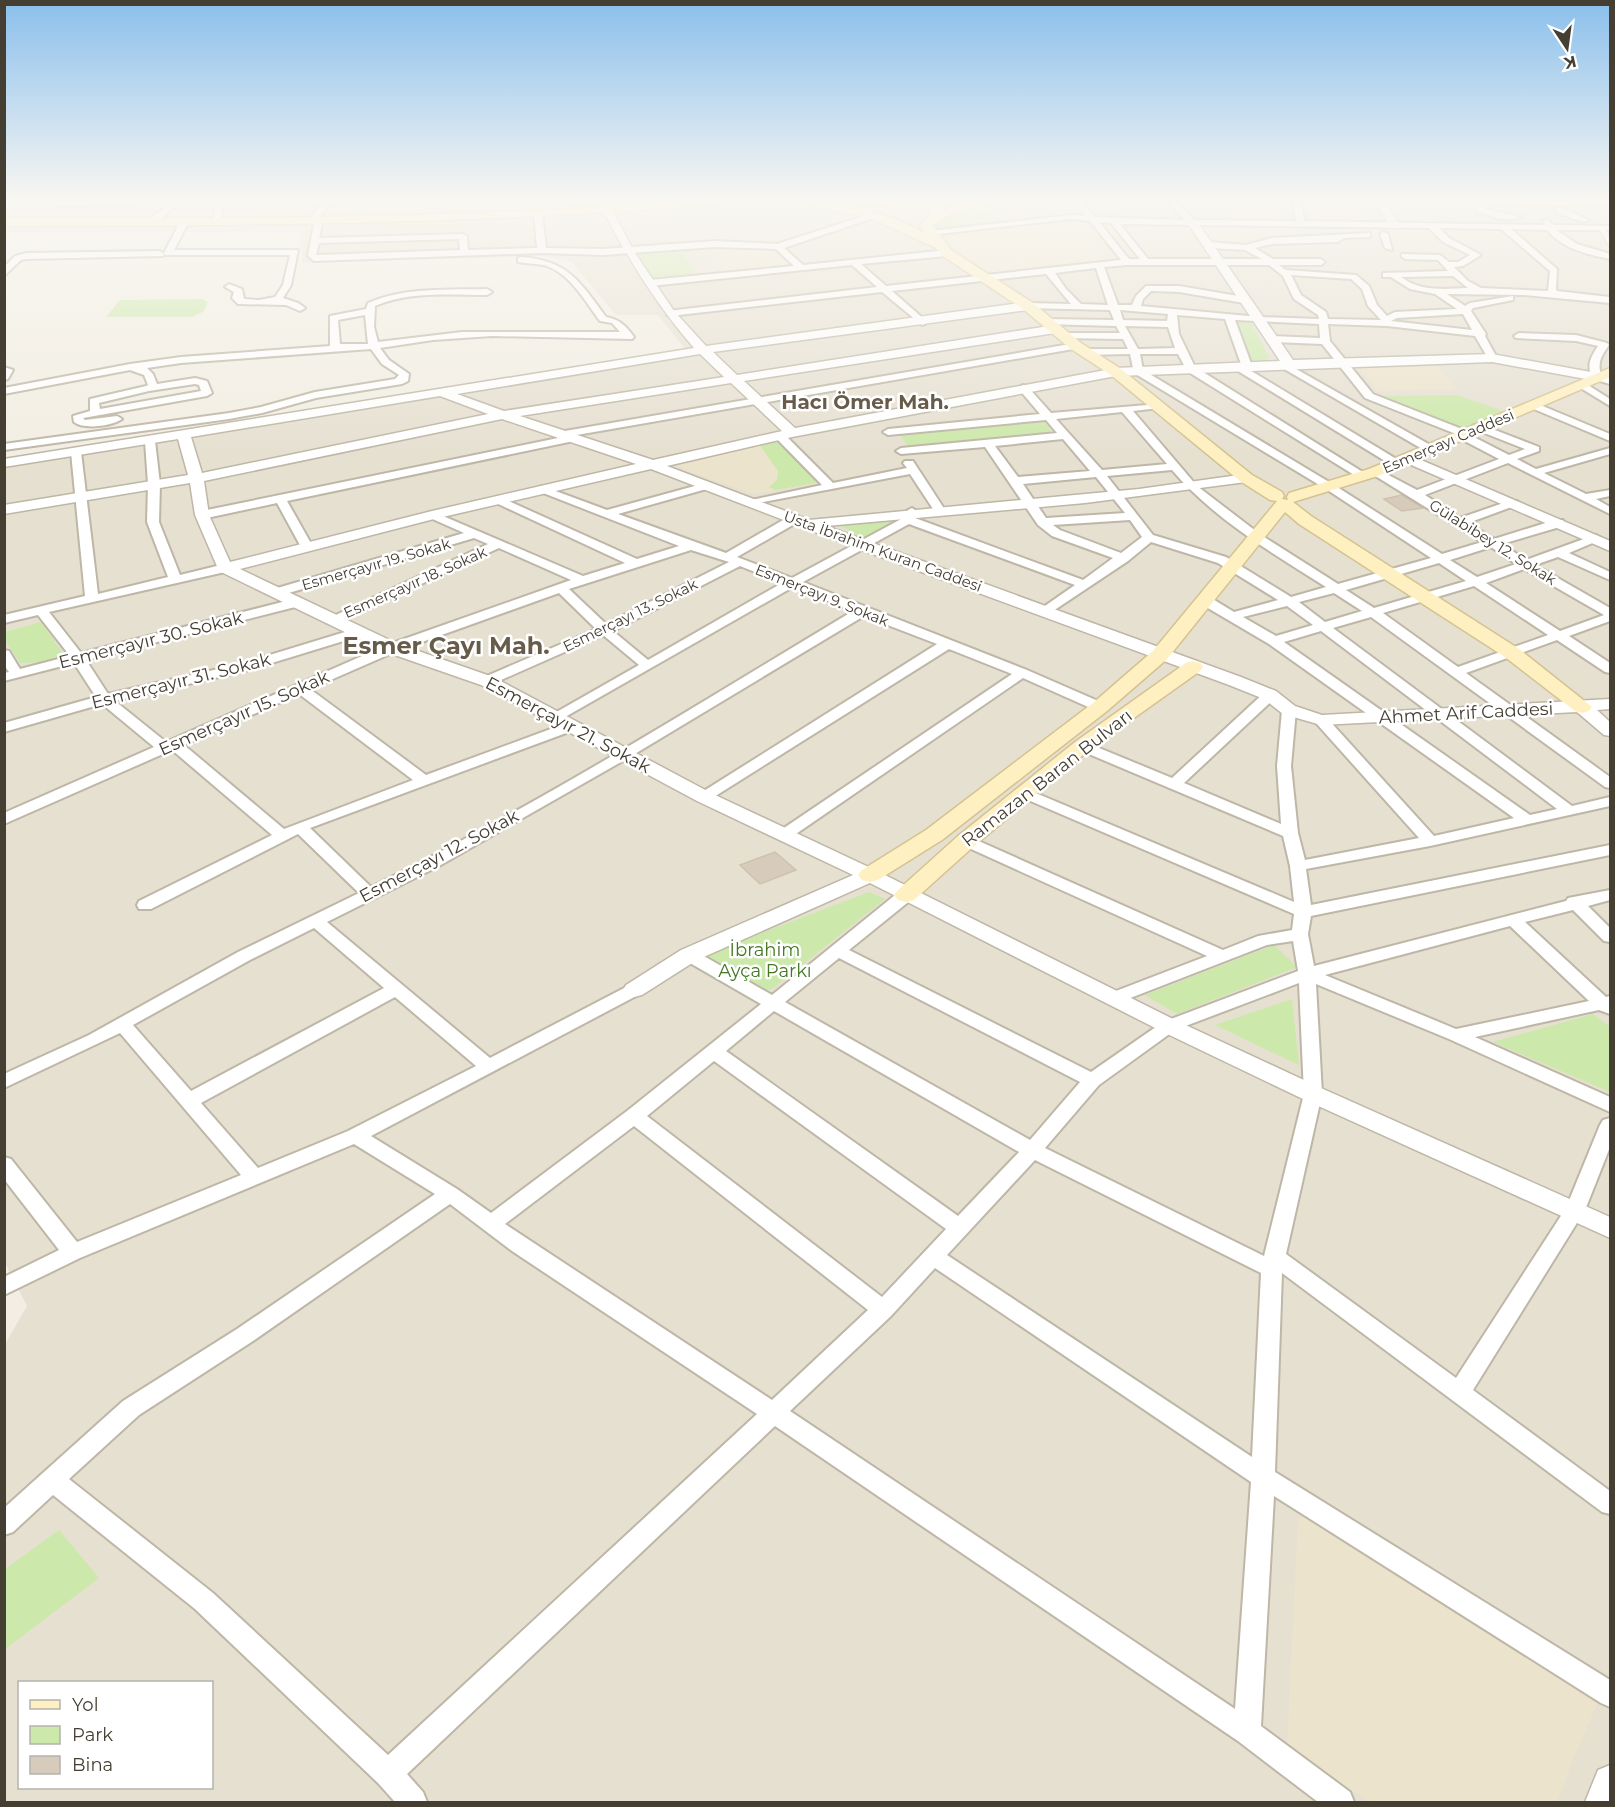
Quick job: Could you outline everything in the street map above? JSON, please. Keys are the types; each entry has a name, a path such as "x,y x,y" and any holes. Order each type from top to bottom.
{"main road":[{"path":"996,285 1028,306 1081,349 1116,372 1246,478 1285,500 1305,520 1512,653 1582,707"},
{"name":"Esmerçayı Caddesi","path":"1285,500 1369,474 1606,376"},
{"name":"Ramazan Baran Bulvarı","path":"870,875 934,835 1100,707 1160,655 1257,538 1285,500"},
{"name":"Ramazan Baran Bulvarı","path":"906,894 966,841 1082,746 1193,667"}],"street":[{"path":"281,301 287,285"},
{"path":"4,391 130,367 339,347 374,346 398,341 487,332 628,335 615,321 603,319 575,285"},
{"path":"651,285 669,313 704,350 759,400 830,487"},
{"path":"878,285 922,322"},
{"path":"669,313 923,285"},
{"path":"1059,285 1080,308"},
{"path":"1115,285 1126,299 1173,312 1259,320 1387,322 1481,334"},
{"path":"1235,285 1272,339 1285,364 1428,448"},
{"path":"1292,285 1297,297 1323,314 1325,341 1370,396 1467,432 1535,449 1416,494"},
{"path":"1363,285 1373,306 1387,322"},
{"path":"1408,285 1438,292 1478,290 1554,293 1611,300"},
{"path":"1469,285 1478,290"},
{"path":"1552,285 1554,293"},
{"path":"229,287 239,291 237,298 241,302 281,301 296,304 300,308"},
{"path":"4,463 704,350 1028,306 1113,307 1149,288 1179,289 1244,300"},
{"path":"4,447 94,422 167,411 168,401 207,393 203,383 195,381 154,387 94,401 94,422 108,434 261,410 315,395 386,385 404,379 404,374 382,361 374,346 371,305 378,300 396,297 488,291"},
{"path":"1438,292 1466,311 1481,334 1492,358"},
{"path":"1387,322 1395,315 1466,311 1470,306 1528,292"},
{"path":"1113,307 1126,299"},
{"path":"1113,307 1120,325 1131,336 1138,371 1330,487 1441,560 1479,581 1611,669"},
{"path":"339,347 333,318 370,310"},
{"path":"1173,312 1170,336 1191,369"},
{"path":"1229,318 1242,366 1400,460 1458,480 1611,546"},
{"path":"4,510 195,478 502,415 1054,329 1170,324"},
{"path":"1054,329 1131,336"},
{"path":"1519,336 1576,338 1608,344"},
{"path":"1272,339 1325,341"},
{"path":"1606,376 1593,367 1594,358 1608,344"},
{"path":"202,515 564,437 759,400 1081,349 1180,351"},
{"path":"4,619 650,464 786,434 1116,372 1492,358 1606,376"},
{"path":"146,366 154,387"},
{"name":"Gülabibey 12. Sokak","path":"1191,369 1369,474 1416,494 1490,543 1611,615"},
{"path":"4,370 8,370 4,377"},
{"path":"1582,385 1611,403"},
{"path":"1023,388 1117,494 1149,538 1222,560 1290,602 1569,811"},
{"name":"Usta İbrahim Kuran Caddesi","path":"440,393 564,437 650,464 864,546 1047,611 1270,695 1289,710 1321,720"},
{"path":"1533,405 1611,438"},
{"path":"888,432 1155,406"},
{"path":"1126,410 1193,488 1257,538 1374,613 1611,784"},
{"path":"879,416 939,510"},
{"path":"1467,432 1510,459 1611,512"},
{"path":"184,435 202,515 225,567"},
{"path":"902,451 1065,436"},
{"path":"150,441 154,484 153,522 175,579"},
{"path":"988,443 1042,522 1056,533 1124,558"},
{"path":"1536,472 1611,451"},
{"path":"76,452 92,599"},
{"path":"1014,481 1173,467"},
{"path":"751,503 914,470"},
{"path":"809,524 910,516 939,510 1193,488 1246,478"},
{"path":"606,514 706,486"},
{"name":"Esmerçayı 9. Sokak","path":"542,489 792,583 1022,673 1100,707"},
{"path":"1585,498 1611,493"},
{"path":"280,498 307,547"},
{"path":"498,500 636,563"},
{"path":"1459,522 1513,503"},
{"path":"432,515 582,580"},
{"path":"145,905 300,827 423,780 565,721 646,665 708,633 792,583 864,546 910,516"},
{"path":"910,516 1083,584"},
{"path":"1042,522 1132,516"},
{"name":"Esmerçayı 13. Sokak","path":"488,681 604,630 733,560 794,519"},
{"path":"1234,616 1441,560 1559,523"},
{"name":"Esmerçayır 19. Sokak","path":"278,592 474,534"},
{"path":"1047,611 1149,538"},
{"path":"1274,641 1479,581 1596,539"},
{"name":"Esmerçayır 18. Sokak","path":"332,620 498,544"},
{"name":"Esmerçayır 15. Sokak","path":"4,819 392,648 582,580 691,546"},
{"path":"1559,553 1611,576"},
{"name":"Esmerçayır 21. Sokak","path":"225,567 392,648 488,681 704,797 870,875 1169,1026 1313,1094 1611,1228"},
{"path":"561,588 622,648 646,665"},
{"path":"1206,601 1274,641 1527,820"},
{"name":"Esmerçayır 30. Sokak","path":"11,676 298,602"},
{"path":"41,611 78,658 104,699 170,747 283,836"},
{"name":"Esmerçayı 12. Sokak","path":"4,1082 122,1024 244,956 433,863 623,755 863,611"},
{"path":"1456,672 1562,636 1611,615"},
{"name":"Esmerçayır 31. Sokak","path":"4,728 104,699 244,667 357,632"},
{"path":"704,797 947,644"},
{"path":"4,654 11,676"},
{"path":"784,835 1022,673"},
{"path":"300,688 423,780"},
{"path":"1175,783 1270,695"},
{"name":"Ahmet Arif Caddesi","path":"1321,720 1443,715 1509,709 1608,706"},
{"path":"1582,707 1611,731"},
{"path":"1247,1732 1263,1477 1273,1262 1313,1094 1307,974 1300,934 1303,912 1298,866 1290,833 1284,766 1289,710"},
{"path":"1321,720 1430,841"},
{"path":"1082,746 1290,833"},
{"path":"1026,794 1303,912 1611,850"},
{"path":"1298,866 1430,841 1611,802"},
{"path":"300,827 369,894"},
{"path":"966,841 1223,956"},
{"path":"4,1287 73,1252 354,1136 634,990 689,955 870,875"},
{"path":"491,1224 634,1116 906,894"},
{"path":"388,1773 883,1310 1032,1150 1092,1080 1169,1026 1307,974 1611,894"},
{"path":"1574,902 1611,938"},
{"path":"1512,919 1608,1006"},
{"path":"315,921 489,1067"},
{"path":"1114,998 1264,940 1300,934"},
{"path":"838,951 1092,1080"},
{"path":"689,955 1032,1150 1273,1262 1460,1391 1611,1504"},
{"path":"1307,974 1455,1035 1611,1105"},
{"path":"189,1101 396,989"},
{"path":"1455,1035 1608,1006"},
{"path":"122,1024 255,1177"},
{"path":"714,1052 958,1227"},
{"path":"634,1116 883,1310"},
{"path":"1460,1391 1575,1210 1611,1125"},
{"path":"354,1136 450,1194 491,1224 1247,1732 1340,1803"},
{"path":"4,1164 73,1252"},
{"path":"4,1524 131,1408 245,1335 450,1194"},
{"path":"932,1256 1263,1477 1611,1694"},
{"path":"52,1480 204,1601 388,1773 413,1803"},
{"path":"1602,1803 1611,1782"}],"shaded area":[{"path":"591,285 1610,285 1610,1802 5,1802 4,1346 27,1306 5,1263 5,458 685,349 658,315 616,315"},
{"path":"1356,365 1437,365 1458,390 1378,391"},
{"path":"759,444 778,471 777,480 770,487 775,490 754,494 685,470 677,462"},
{"path":"1307,1511 1600,1698 1557,1802 1371,1802 1287,1748 1298,1520"}],"green space":[{"path":"204,299 208,302 203,312 192,317 106,317 120,300"},
{"path":"1234,321 1251,322 1270,359 1249,361"},
{"path":"1457,395 1506,412 1463,430 1376,396"},
{"path":"1044,422 1054,434 909,447 900,435"},
{"path":"777,441 815,477 815,483 775,490 769,487 777,480 778,471 759,444"},
{"path":"894,518 894,522 868,538 840,526"},
{"path":"41,622 64,655 42,662 20,663 5,640 5,632"},
{"name":"İbrahim Ayça Parkı","path":"869,892 885,899 772,989 763,990 707,958 709,953"},
{"path":"1274,945 1297,967 1177,1014 1145,995"},
{"path":"1292,999 1299,1065 1215,1025"},
{"path":"1593,1014 1610,1027 1610,1092 1493,1042"},
{"path":"59,1530 99,1578 5,1649 5,1569"}],"building":[{"path":"1402,495 1423,508 1402,511 1384,499"},
{"path":"775,852 796,870 760,884 740,865"}],"district":[{"name":"Hacı Ömer Mah.","path":"865,402"},
{"name":"Esmer Çayı Mah.","path":"446,645"}]}
